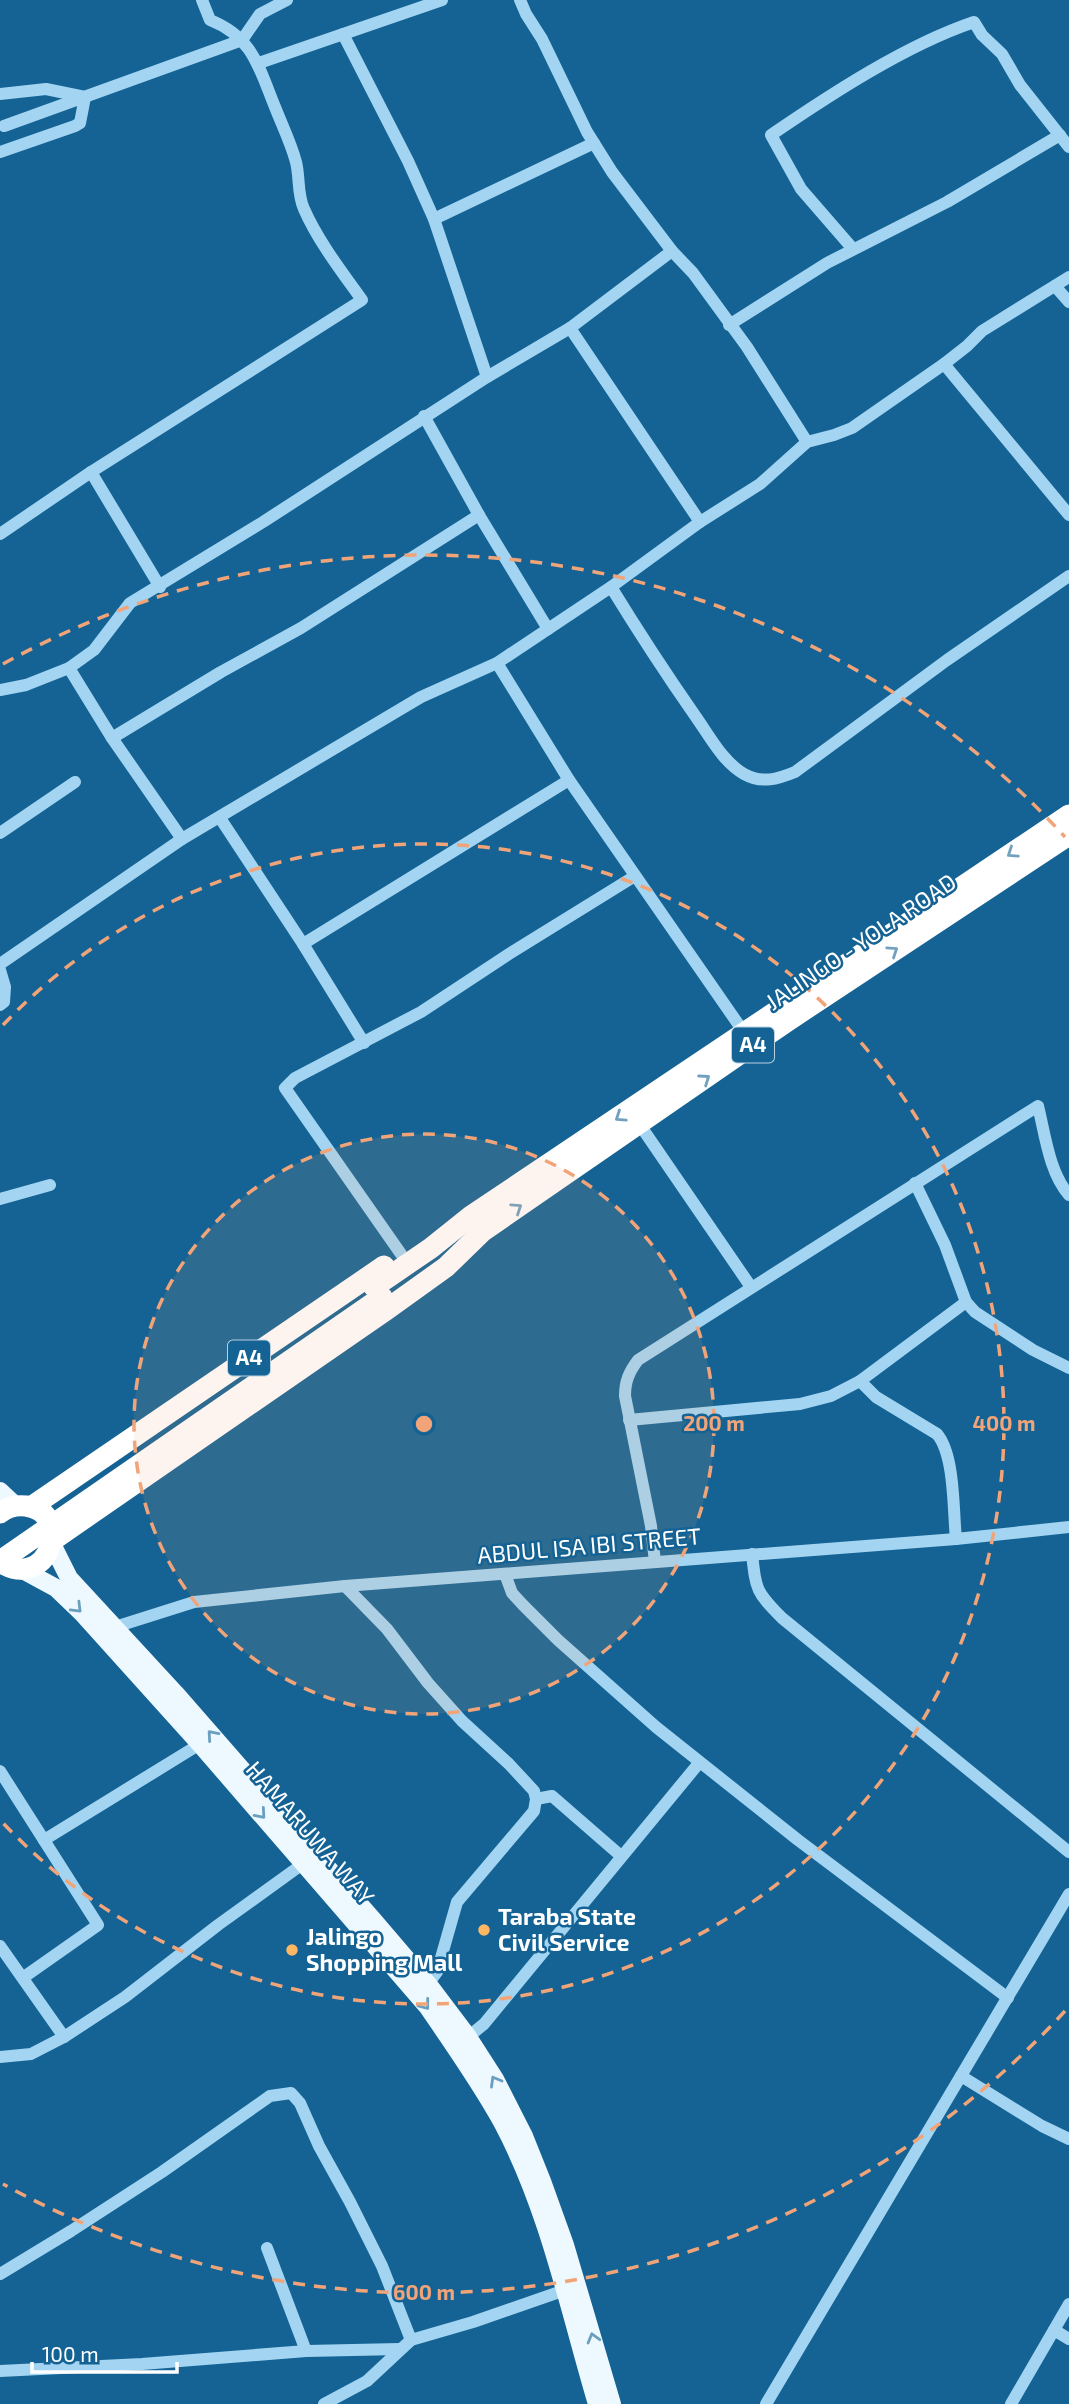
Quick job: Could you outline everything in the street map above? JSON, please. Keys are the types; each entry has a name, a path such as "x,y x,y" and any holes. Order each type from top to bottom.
{"highway":[{"name":"A4","path":"0,1547 477,1224 626,1113 743,1031 1069,815"},
{"name":"JALINGO - YOLA ROAD","path":"52,1542 446,1267 477,1224 640,1125 789,1020 1069,835"},
{"name":"A4","path":"16,1509 443,1227 477,1224"},
{"name":"A4","path":"6,1567 378,1292"},
{"path":"16,1509 46,1518 51,1527 52,1542"},
{"name":"A4","path":"6,1567 35,1566 46,1557 52,1542"}],"main road":[{"path":"0,1491 16,1509"},
{"path":"52,1542 69,1578 175,1693 428,1984 468,2037 495,2079 533,2158 565,2245 612,2404"},
{"name":"HAMARUWA WAY","path":"6,1567 56,1588 200,1744 426,2006 491,2103 527,2178 565,2290 597,2404"}],"street":[{"path":"0,534 91,472 362,300 304,210 299,194 296,164 259,64 242,40 227,27 211,20 202,0"},
{"path":"5,126 242,40 260,14 287,0"},
{"path":"259,64 442,0"},
{"path":"520,0 594,143 612,172 672,251 693,273 747,348 807,442"},
{"path":"853,249 801,189 771,135 819,102 946,32 974,22 982,35 1002,54 1020,85 1069,147"},
{"path":"343,34 408,161 434,219 487,377"},
{"path":"0,94 46,89 85,97"},
{"path":"0,152 80,123 85,97"},
{"path":"729,325 827,263 947,202 1060,135"},
{"path":"434,219 594,143"},
{"path":"0,690 26,685 69,668 94,650 130,603 263,523 424,416 570,328 672,251"},
{"path":"0,964 181,839 421,696 497,663 760,484 807,442 852,428 944,365 982,331 1069,277"},
{"path":"1055,286 1069,302"},
{"path":"570,328 701,522"},
{"path":"944,365 1069,515"},
{"path":"424,416 479,515 548,629"},
{"path":"91,472 160,587"},
{"path":"112,738 221,672 301,628 479,515"},
{"path":"611,587 648,648 724,758 742,773 755,779 775,780 795,772 947,660 1069,576"},
{"path":"497,663 569,780 743,1031"},
{"path":"69,668 112,738 181,839"},
{"path":"303,944 569,780"},
{"path":"0,833 75,782"},
{"path":"220,818 364,1043"},
{"path":"401,1254 285,1088 295,1078 421,1012 635,876"},
{"path":"0,970 5,987 4,1002 0,1005"},
{"path":"655,1562 651,1526 629,1420 625,1382 638,1360 1038,1106 1050,1155 1063,1188 1069,1195"},
{"path":"640,1125 751,1287"},
{"path":"915,1183 945,1245 966,1302 975,1312 1021,1342 1069,1368"},
{"path":"0,1199 50,1185"},
{"path":"629,1420 800,1404 831,1396 860,1381 966,1302"},
{"path":"860,1381 876,1396 937,1434 944,1442 949,1463 956,1539"},
{"name":"ABDUL ISA IBI STREET","path":"115,1627 194,1602 345,1586 956,1539 1069,1527"},
{"path":"752,1554 755,1582 761,1597 782,1618 1069,1852"},
{"path":"505,1574 512,1593 558,1640 699,1763 1008,1998"},
{"path":"345,1586 387,1629 428,1683 462,1721 509,1764 534,1791 537,1798 534,1811 457,1902 436,1972 428,1984"},
{"path":"44,1840 200,1744"},
{"path":"468,2037 484,2024 699,1763"},
{"path":"0,1771 98,1924 24,1977"},
{"path":"537,1798 552,1796 621,1856"},
{"path":"0,2057 30,2054 64,2037 125,1997 304,1863"},
{"path":"770,2402 1069,1894"},
{"path":"0,1946 64,2037"},
{"path":"961,2076 1042,2126 1069,2139"},
{"path":"0,2274 151,2179 270,2096 290,2093 300,2103 318,2146 382,2266 411,2340"},
{"path":"267,2248 306,2351"},
{"path":"324,2404 349,2399 411,2340 565,2290"},
{"path":"1011,2404 1069,2304"},
{"path":"1054,2330 1069,2339"},
{"path":"0,2371 142,2364 306,2351 400,2349"}],"place":[{"name":"Taraba State Civil Service","path":"484,1930"},
{"name":"Jalingo Shopping Mall","path":"292,1950"}]}
